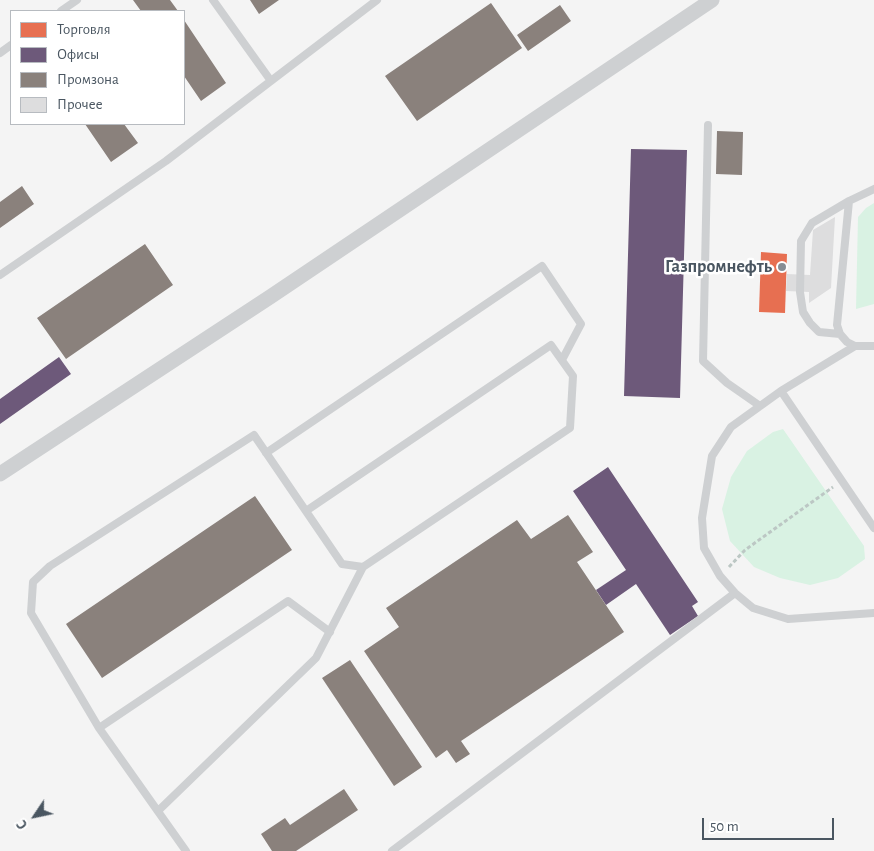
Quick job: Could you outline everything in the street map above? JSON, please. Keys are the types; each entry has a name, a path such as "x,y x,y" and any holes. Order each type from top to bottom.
{"street":[{"path":"0,474 270,297 712,0"}],"lane":[{"path":"62,10 77,0"},
{"path":"214,0 271,81"},
{"path":"0,275 166,161 377,0"},
{"path":"708,125 703,361 727,383 760,406"},
{"path":"840,334 819,332 803,312 800,292 800,240 812,223 874,188"},
{"path":"849,201 837,325 840,334 847,342 855,346 874,346"},
{"path":"266,453 542,266 581,324 562,360"},
{"path":"158,812 316,658 363,567 570,428 573,376 551,344 306,511"},
{"path":"855,346 781,391 731,427 712,456 702,518 704,548 720,576 752,608 788,619 874,613"},
{"path":"781,391 874,528"},
{"path":"186,851 99,728 31,613 33,582 50,566 254,435 342,564 363,567"},
{"path":"392,851 735,593"},
{"path":"99,728 288,601 330,632"}],"path":[{"path":"720,576 745,550 830,488"}],"green space":[{"path":"874,203 874,304 856,309 858,217 866,208"},
{"path":"783,429 864,546 865,559 838,578 810,585 780,578 754,567 730,541 722,509 731,477 747,451 773,432"}],"building: Торговля":[{"path":"761,252 787,254 785,313 759,312"}],"building: Офисы":[{"path":"631,149 687,150 680,398 624,396"},
{"path":"59,357 71,374 0,424 0,399"},
{"path":"608,467 698,602 692,606 698,616 670,635 636,584 606,605 596,590 626,570 573,491"}],"building: Промзона":[{"path":"133,0 170,0 177,10 140,10"},
{"path":"250,0 279,0 259,14"},
{"path":"491,3 522,48 417,121 385,76"},
{"path":"560,5 571,21 528,51 517,35"},
{"path":"185,22 226,83 201,101 185,77"},
{"path":"86,125 125,125 138,143 111,162"},
{"path":"717,131 743,132 742,175 716,174"},
{"path":"22,186 34,204 0,228 0,202"},
{"path":"145,244 173,285 66,359 37,318"},
{"path":"255,496 292,550 102,678 66,624"},
{"path":"568,515 593,552 577,562 624,632 461,741 470,754 456,763 447,750 436,758 364,651 399,627 386,608 517,520 531,539"},
{"path":"350,660 422,767 394,786 322,678"},
{"path":"344,789 358,810 296,851 272,851 261,834 285,818 290,825"}],"building: Прочее":[{"path":"835,217 831,288 809,303 809,292 786,291 787,274 810,275 813,230"}],"place":[{"name":"Газпромнефть","path":"782,267"}]}
